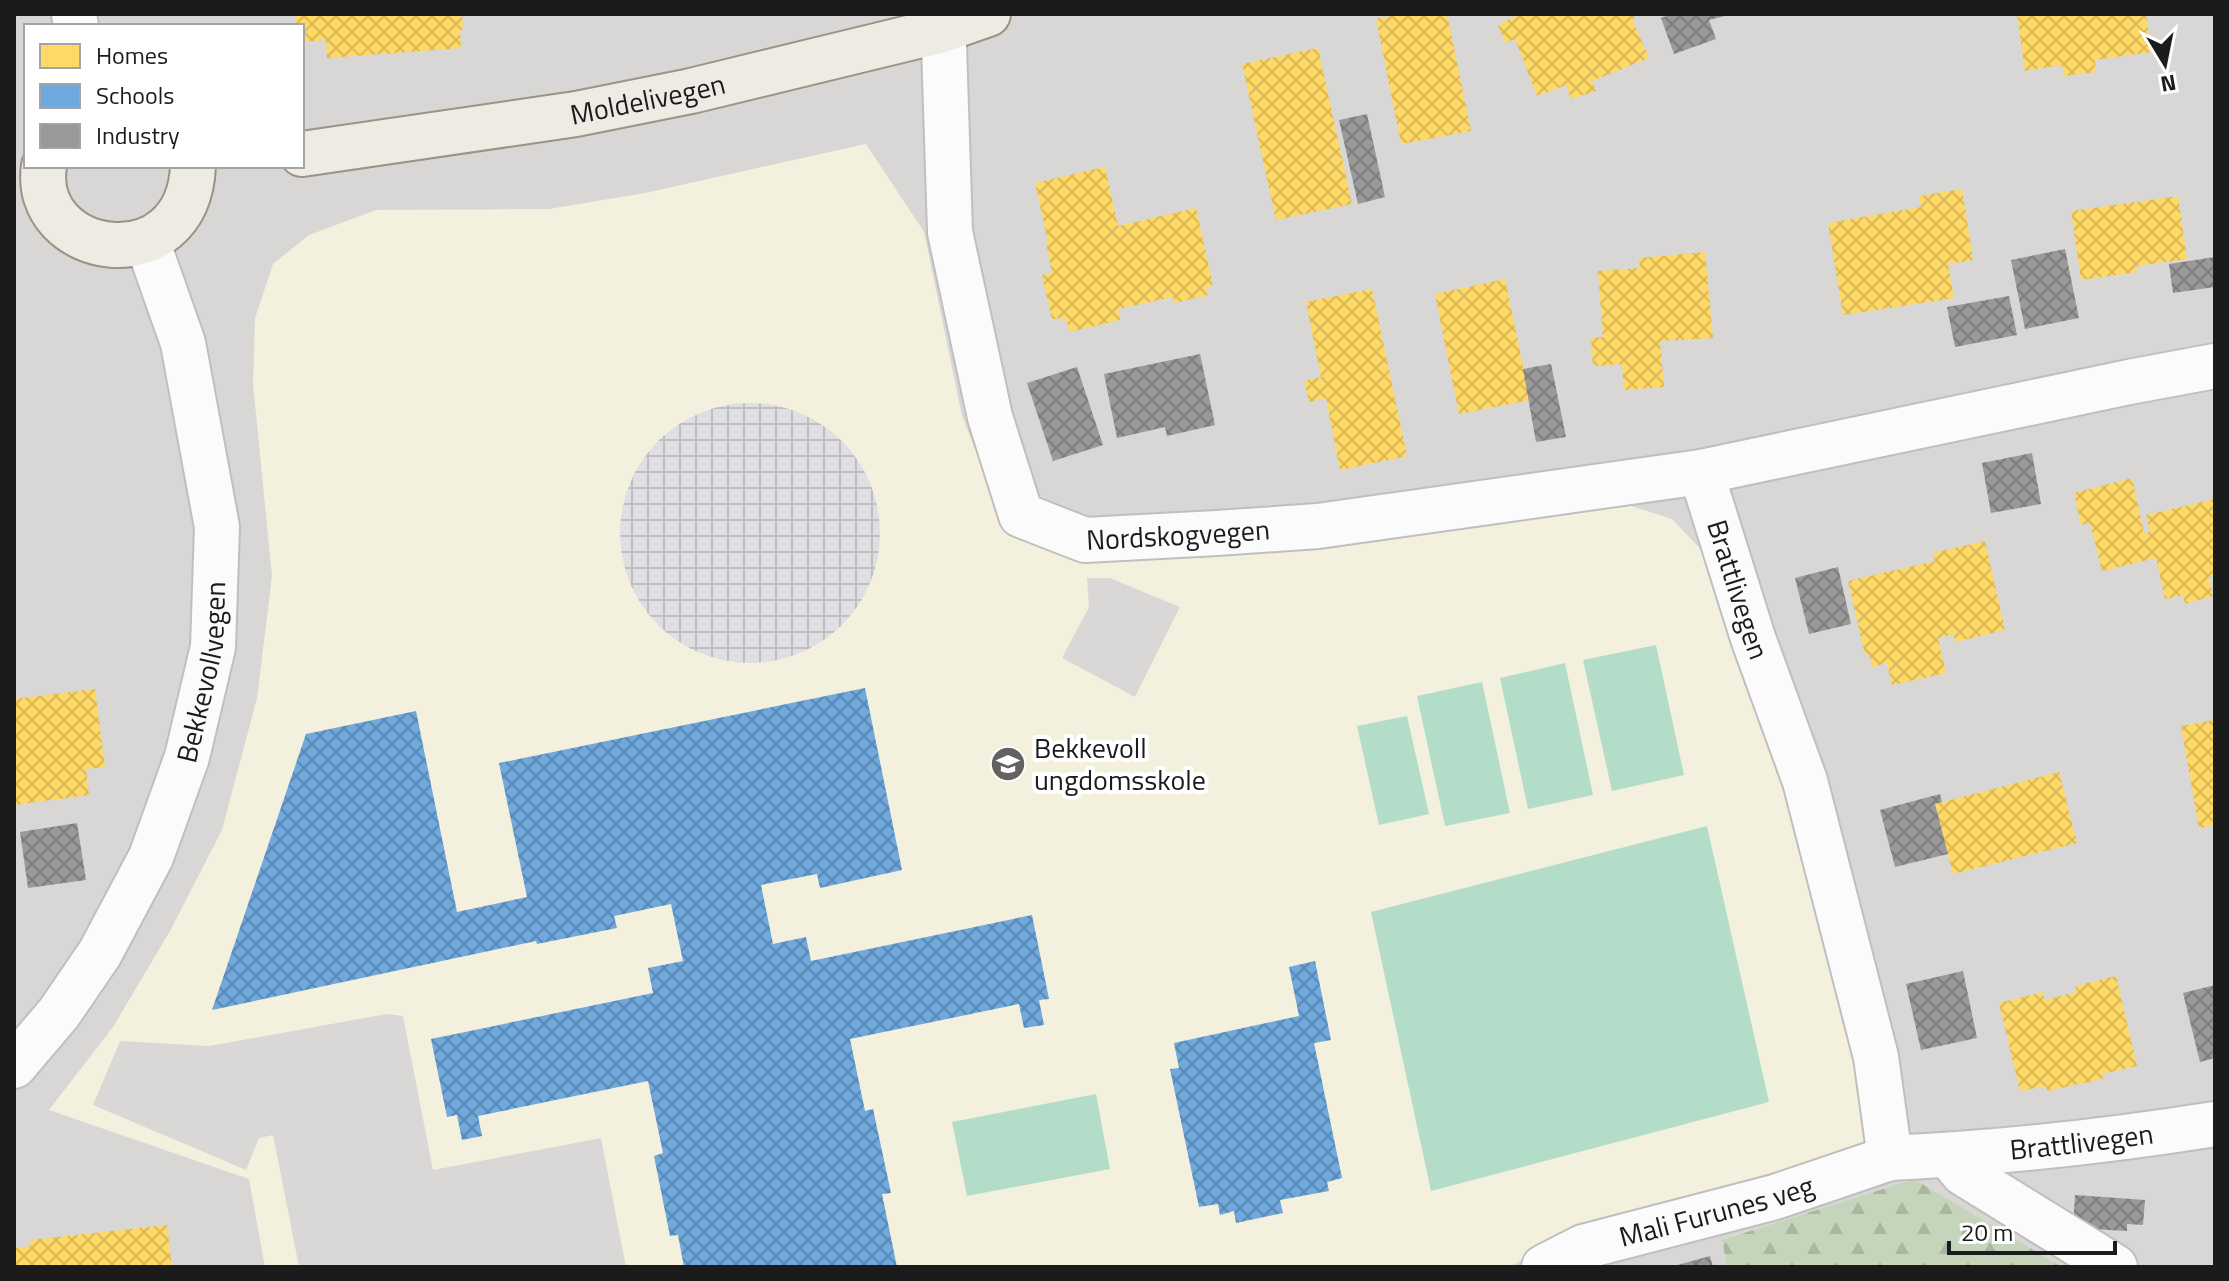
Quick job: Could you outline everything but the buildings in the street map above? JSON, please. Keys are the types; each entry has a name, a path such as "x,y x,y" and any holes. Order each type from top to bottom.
{"main road":[{"name":"Moldelivegen","path":"304,154 576,114 691,91 943,22 988,14"},
{"path":"34,174 67,227 91,242 119,247 147,241 167,229 183,210 192,187 193,168"}],"street":[{"name":"Nordskogvegen","path":"943,22 950,232 990,417 1021,515 1085,540 1246,531 1318,526 1701,472"},
{"name":"Bekkevollvegen","path":"14,1066 59,1013 100,953 151,857 187,757 213,647 217,527 183,343 147,241"},
{"path":"1701,472 2215,366"},
{"name":"Brattlivegen","path":"1701,472 1753,638 1805,781 1876,1057 1890,1158 1949,1156 2215,1124"},
{"name":"Brattlivegen","path":"1949,1156 1963,1173 2115,1267"},
{"name":"Mali Furunes veg","path":"1544,1267 1583,1247 1775,1197 1890,1158"}],"shaded area":[{"path":"14,14 2215,14 2215,1267 2062,1267 1914,1179 1722,1240 1727,1267 14,1267"},
{"name":"Bekkevoll ungdomsskole","path":"866,144 924,232 962,416 1009,536 1088,560 1319,550 1628,505 1672,519 1706,555 1756,683 1876,1141 1576,1232 1509,1267 265,1267 249,1179 49,1110 113,1027 170,931 222,830 257,698 272,576 253,384 255,318 273,264 309,235 376,210 549,209 645,193"},
{"path":"750,403 800,413 842,441 870,483 880,533 870,583 842,625 800,653 750,663 700,653 658,625 630,583 620,533 630,483 658,441 700,413"},
{"path":"1087,578 1110,578 1180,607 1135,697 1062,658 1089,607"},
{"path":"387,1014 403,1016 433,1170 601,1138 626,1267 299,1267 273,1135 259,1138 246,1170 93,1105 120,1041 209,1046"}],"green space":[{"path":"1656,645 1684,775 1612,791 1583,660"},
{"path":"1565,663 1593,795 1528,809 1500,678"},
{"path":"1482,682 1510,813 1445,826 1417,696"},
{"path":"1407,716 1429,814 1379,825 1357,726"},
{"path":"1707,826 1769,1102 1431,1191 1371,912"},
{"path":"1096,1094 1110,1169 967,1196 952,1122"},
{"path":"1914,1179 2062,1267 1727,1267 1722,1240"}],"place":[{"name":"Bekkevoll ungdomsskole","path":"1008,764"}]}
